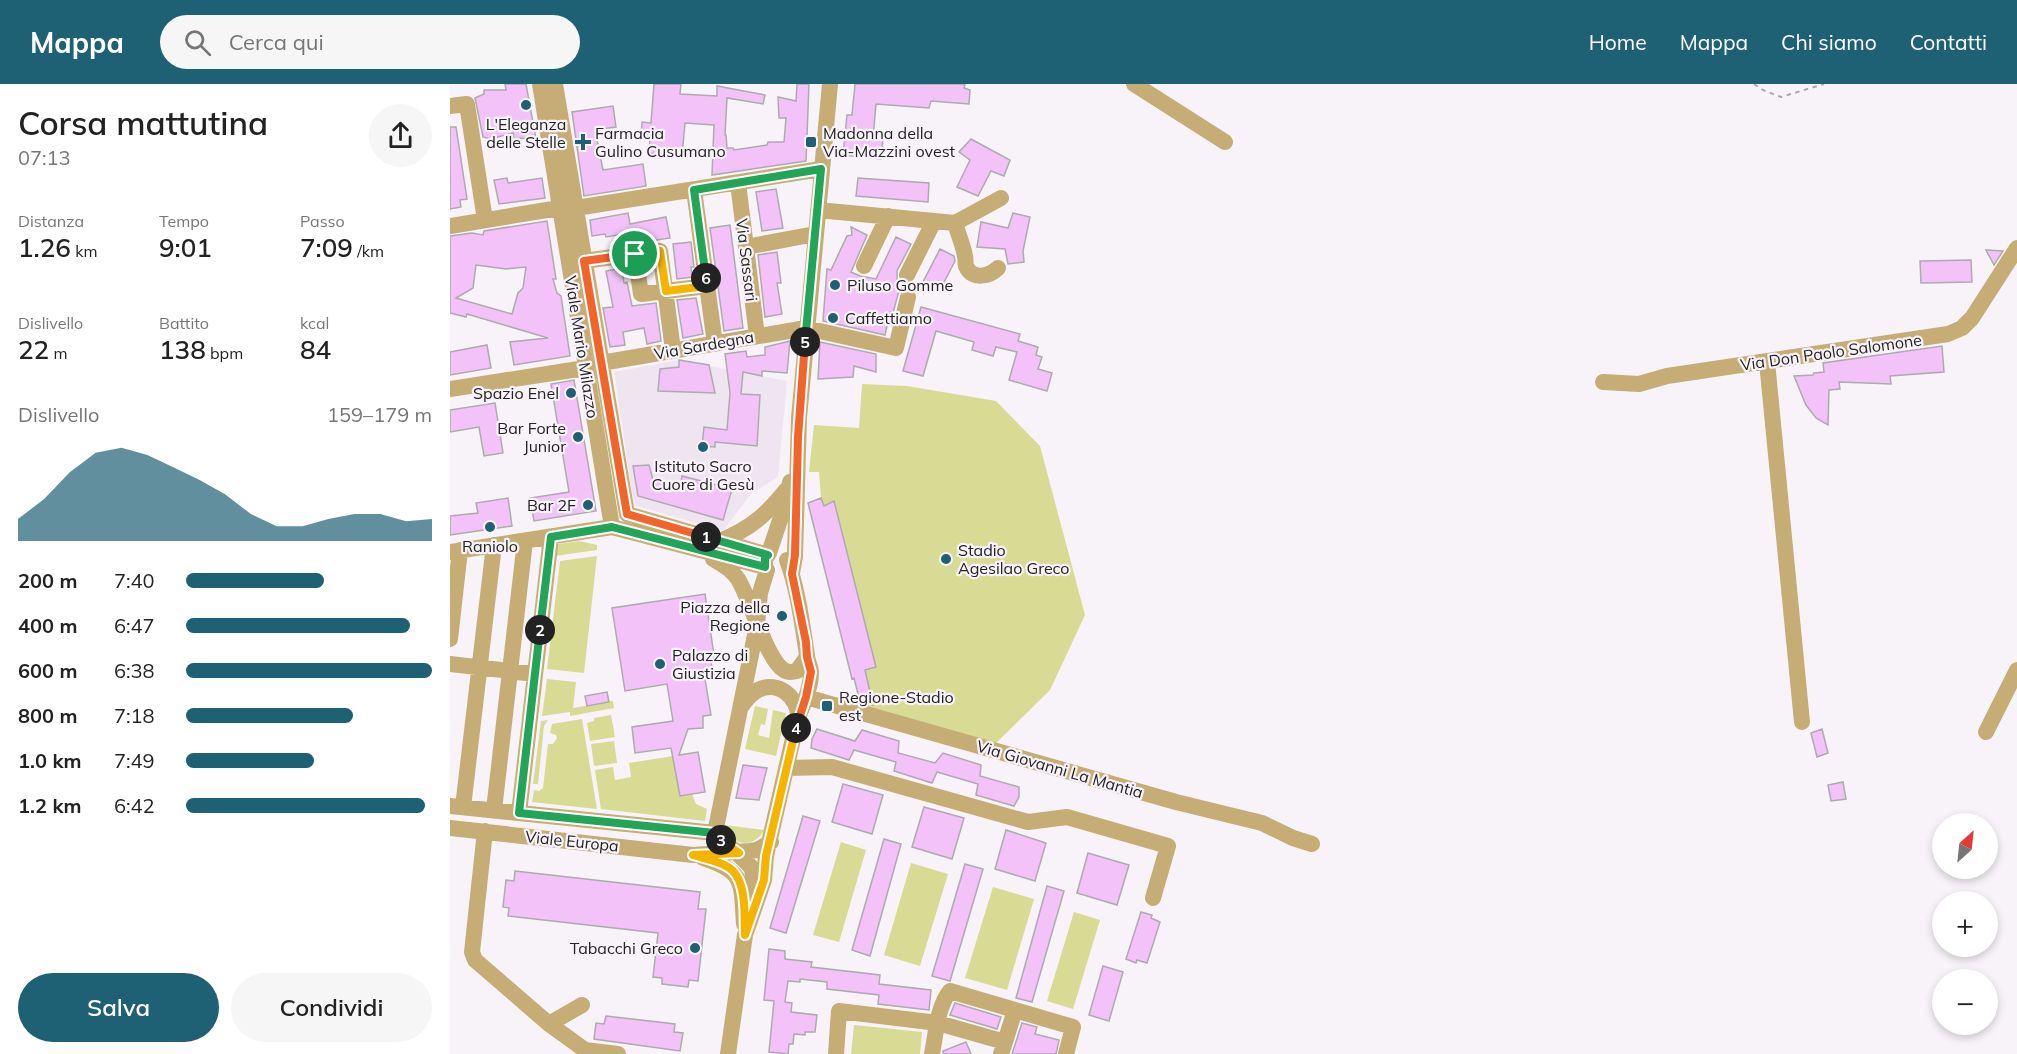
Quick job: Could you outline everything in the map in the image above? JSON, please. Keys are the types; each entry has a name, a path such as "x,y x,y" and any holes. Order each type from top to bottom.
{"street":[{"name":"Viale Mario Milazzo","path":"540,84 567,208 593,365 627,514 720,541"},
{"name":"Viale Mario Milazzo","path":"555,84 567,208 584,261 593,365 612,527"},
{"path":"728,1054 745,935 764,880 766,856 811,672 790,565 806,328 830,84"},
{"path":"1134,84 1225,142"},
{"path":"458,105 485,220"},
{"path":"450,226 821,169"},
{"name":"Via Sassari","path":"738,183 757,336"},
{"path":"694,190 715,344"},
{"path":"818,210 955,223 1001,198"},
{"path":"864,266 888,216"},
{"path":"907,275 934,221"},
{"path":"955,223 966,266 973,275 992,274 998,268"},
{"path":"746,247 815,234"},
{"name":"Via Don Paolo Salomone","path":"1603,382 1639,384 1667,376 1948,334 1962,328 1972,318 2017,248"},
{"path":"584,261 660,251 674,351"},
{"path":"635,254 641,294 707,286"},
{"path":"806,328 896,348 908,297"},
{"name":"Via Sardegna","path":"450,389 806,328"},
{"path":"1767,362 1802,722"},
{"path":"755,903 752,868 739,853 715,833 758,625 760,593 767,561 786,502 798,437"},
{"path":"720,541 746,530 789,487"},
{"path":"450,639 455,551 612,527 717,554 767,561 780,552 790,565"},
{"path":"519,813 551,537"},
{"path":"494,810 525,541"},
{"path":"720,541 767,561"},
{"path":"457,806 480,667 494,545"},
{"path":"693,549 728,567 739,581 773,657 783,670 791,673 797,671 807,657"},
{"path":"450,664 535,674"},
{"path":"1986,732 2017,670"},
{"path":"741,708 756,691 773,688 782,690 794,700 798,708 802,707"},
{"name":"Via Giovanni La Mantia","path":"802,707 1262,823 1293,838 1312,844"},
{"path":"786,768 832,767 1028,822 1067,817 1168,846 1153,898"},
{"name":"Viale Europa","path":"457,806 715,833"},
{"name":"Viale Europa","path":"450,828 693,855"},
{"path":"485,831 472,952 475,960 549,1024 585,1050 618,1054"},
{"path":"693,855 757,850 771,842"},
{"path":"693,855 721,864 732,870 739,880 745,935"},
{"path":"933,1054 945,997 950,991 1072,1027 1066,1054"},
{"path":"549,1024 582,1005"},
{"path":"836,1054 839,1011 938,1023 1003,1048 1015,1010"}],"path":[{"path":"1754,84 1781,98 1824,84"}],"shaded area":[{"name":"Istituto Sacro Cuore di Gesù","path":"679,360 787,381 778,477 751,494 723,531 634,505 614,372"}],"green space":[{"name":"Stadio Agesilao Greco","path":"862,384 907,386 996,401 1040,446 1085,615 1050,690 994,745 862,708 858,694 865,675 852,679 808,503 821,498 819,472 809,472 814,425 859,428"},
{"path":"579,541 597,545 597,550 555,556 558,544"},
{"path":"597,556 584,673 547,669 560,561"},
{"path":"547,679 576,682 573,708 613,701 614,708 570,716 570,712 542,716"},
{"path":"755,706 768,709 765,725 761,724 758,735 769,738 773,710 786,713 776,756 745,749"},
{"path":"611,715 615,737 590,741 587,723 594,721 594,718"},
{"path":"582,719 597,809 532,802 534,790 539,791 543,788 548,744 553,744 557,738 556,735 550,733 552,724"},
{"path":"548,720 544,726 538,784 533,784 541,721"},
{"path":"614,741 617,763 594,766 591,744"},
{"path":"673,756 680,796 692,794 696,804 707,809 705,821 601,809 595,770 613,767 615,780 631,777 629,763"},
{"path":"725,825 764,830 754,841 743,843 732,837"},
{"path":"841,842 866,850 839,942 813,935"},
{"path":"911,863 948,874 920,966 884,955"},
{"path":"993,887 1034,899 1007,990 965,978"},
{"path":"1074,912 1100,920 1073,1009 1047,1001"},
{"path":"854,1025 922,1032 920,1054 851,1054"}],"building":[{"path":"505,84 526,84 536,139 514,138 513,133 491,139 483,137 475,98 484,94 484,90 506,90"},
{"path":"654,84 681,84 680,94 717,96 717,86 765,95 763,104 727,98 725,135 727,148 734,150 767,145 768,142 784,142 786,118 779,118 778,97 796,101 797,84 809,84 806,161 712,175 714,125 685,123 682,156 649,153 650,139 641,138 642,122 651,123"},
{"path":"855,84 965,84 964,88 970,90 969,104 931,101 929,108 876,104 873,138 883,139 881,159 843,155 847,115 852,115"},
{"path":"613,106 616,127 595,130 603,170 643,164 646,186 584,196 572,112"},
{"path":"450,127 456,127 467,199 460,200 461,207 450,209"},
{"path":"971,139 1010,160 1004,176 991,171 978,196 957,187 970,160 959,152"},
{"path":"507,178 508,183 542,178 545,198 499,204 494,180"},
{"path":"858,178 929,183 928,202 856,196"},
{"path":"776,189 783,228 762,231 756,192"},
{"path":"628,213 630,224 666,217 670,238 631,244 629,233 606,237 605,234 592,236 590,220"},
{"path":"1013,213 1030,217 1023,251 1024,262 1008,264 1005,249 977,247 981,222 1008,228"},
{"path":"547,221 556,279 553,279 557,293 561,296 570,356 514,365 510,342 548,338 467,314 466,317 450,313 450,236 472,233 483,235 484,231","holes":["476,265 506,269 526,267 523,288 518,293 512,314 456,298 473,288"]},
{"path":"730,225 743,328 724,331 710,228"},
{"path":"851,227 867,235 851,272 860,276 876,279 896,237 911,244 897,271 895,285 903,287 898,294 893,313 890,312 885,335 823,321 827,269 831,270 847,236 852,235"},
{"path":"691,242 694,267 691,267 692,277 677,279 673,244"},
{"path":"940,249 954,256 955,261 940,290 923,282"},
{"path":"1986,250 2003,251 1994,265"},
{"path":"777,252 781,283 777,283 782,314 765,317 758,255"},
{"path":"1971,260 1972,282 1921,283 1920,261"},
{"path":"622,268 624,283 627,282 632,306 656,303 661,341 647,344 644,328 623,332 625,345 610,347 603,308 613,307 606,271"},
{"path":"696,298 703,334 683,338 677,300"},
{"path":"921,307 1020,334 1018,341 1038,347 1036,355 1042,357 1038,369 1052,373 1047,391 1009,380 1017,352 996,347 993,356 972,350 974,342 936,331 923,376 903,371"},
{"path":"790,341 787,373 762,371 762,376 743,372 741,394 760,395 757,446 715,442 715,447 702,446 704,427 727,430 730,393 725,354 746,351 747,357 765,355 765,347"},
{"path":"820,342 876,354 876,372 854,366 853,377 818,379"},
{"path":"487,345 491,368 450,375 450,352"},
{"path":"1942,346 1944,372 1890,376 1891,384 1839,382 1840,389 1829,390 1828,425 1816,418 1806,405 1794,376 1824,372 1823,363"},
{"path":"679,360 709,365 715,393 658,391 660,369 679,367"},
{"path":"574,380 596,511 534,521 530,498 569,492 551,384"},
{"path":"495,403 503,453 484,456 479,427 450,432 450,410"},
{"path":"649,465 653,480 680,488 682,476 732,489 723,520 638,496 633,466"},
{"path":"508,498 512,526 450,535 450,516 478,513 476,503"},
{"path":"821,498 824,506 834,501 876,667 865,670 873,705 860,702 854,678 852,679 808,503"},
{"path":"705,594 715,662 711,662 714,678 705,679 711,715 703,716 703,728 688,729 679,755 698,752 705,792 680,796 671,748 635,753 632,727 673,721 667,684 625,691 612,608"},
{"path":"607,692 609,702 587,706 585,696"},
{"path":"817,729 855,741 862,730 899,741 898,753 935,763 943,753 981,765 980,776 1019,787 1019,797 1014,806 976,795 978,784 937,772 932,783 894,771 896,762 854,750 849,760 811,748"},
{"path":"1822,729 1828,753 1817,757 1811,733"},
{"path":"743,765 767,768 759,800 736,798"},
{"path":"1843,782 1846,799 1831,801 1828,785"},
{"path":"843,784 883,795 872,834 832,822"},
{"path":"924,807 964,818 952,859 912,847"},
{"path":"803,816 820,821 786,933 770,928"},
{"path":"1006,830 1046,843 1035,881 995,869"},
{"path":"884,839 901,844 870,956 852,950"},
{"path":"1088,853 1129,865 1117,905 1077,893"},
{"path":"965,864 983,869 950,981 932,976"},
{"path":"515,871 700,892 698,909 706,909 698,981 689,980 688,987 662,984 662,978 653,977 658,933 508,916 509,908 503,907 506,880 514,881"},
{"path":"1047,886 1064,891 1032,1002 1016,998"},
{"path":"1141,912 1152,915 1151,918 1160,922 1147,963 1137,960 1136,963 1126,959"},
{"path":"769,949 785,951 785,959 812,962 811,967 880,975 879,984 931,990 929,1010 878,1004 879,995 827,989 827,982 800,979 800,982 788,981 785,1002 792,1003 791,1012 817,1015 815,1032 805,1032 805,1035 794,1034 793,1044 789,1044 788,1054 769,1052 774,1001 764,1000"},
{"path":"1103,966 1123,972 1109,1021 1089,1015"},
{"path":"955,1003 1001,1017 997,1029 950,1015"},
{"path":"606,1016 675,1024 674,1032 683,1033 680,1051 594,1039 596,1023 604,1024"},
{"path":"1022,1023 1037,1027 1035,1034 1059,1040 1056,1054 1012,1054"},
{"path":"966,1042 971,1054 943,1054 943,1051"}],"place":[{"name":"L'Eleganza delle Stelle","path":"526,105"},
{"name":"Farmacia Gulino Cusumano","path":"583,142"},
{"name":"Madonna della Via-Mazzini ovest","path":"811,142"},
{"name":"Piluso Gomme","path":"835,285"},
{"name":"Caffettiamo","path":"833,318"},
{"name":"Spazio Enel","path":"571,393"},
{"name":"Bar Forte Junior","path":"578,437"},
{"name":"Istituto Sacro Cuore di Gesù","path":"703,447"},
{"name":"Bar 2F","path":"588,505"},
{"name":"Raniolo","path":"490,527"},
{"name":"Stadio Agesilao Greco","path":"946,559"},
{"name":"Piazza della Regione","path":"782,616"},
{"name":"Palazzo di Giustizia","path":"660,664"},
{"name":"Regione-Stadio est","path":"827,706"},
{"name":"Tabacchi Greco","path":"695,948"}],"route":[{"path":"821,169 799,418 798,503 792,574 811,672 806,697 798,717 766,856 764,880 745,935 739,880 732,870 721,864 693,855 739,853 715,833 519,813 551,537 612,527 765,567 765,558 768,555 627,514 584,261 635,254 660,251 666,291 707,286 694,190 821,169"}]}
